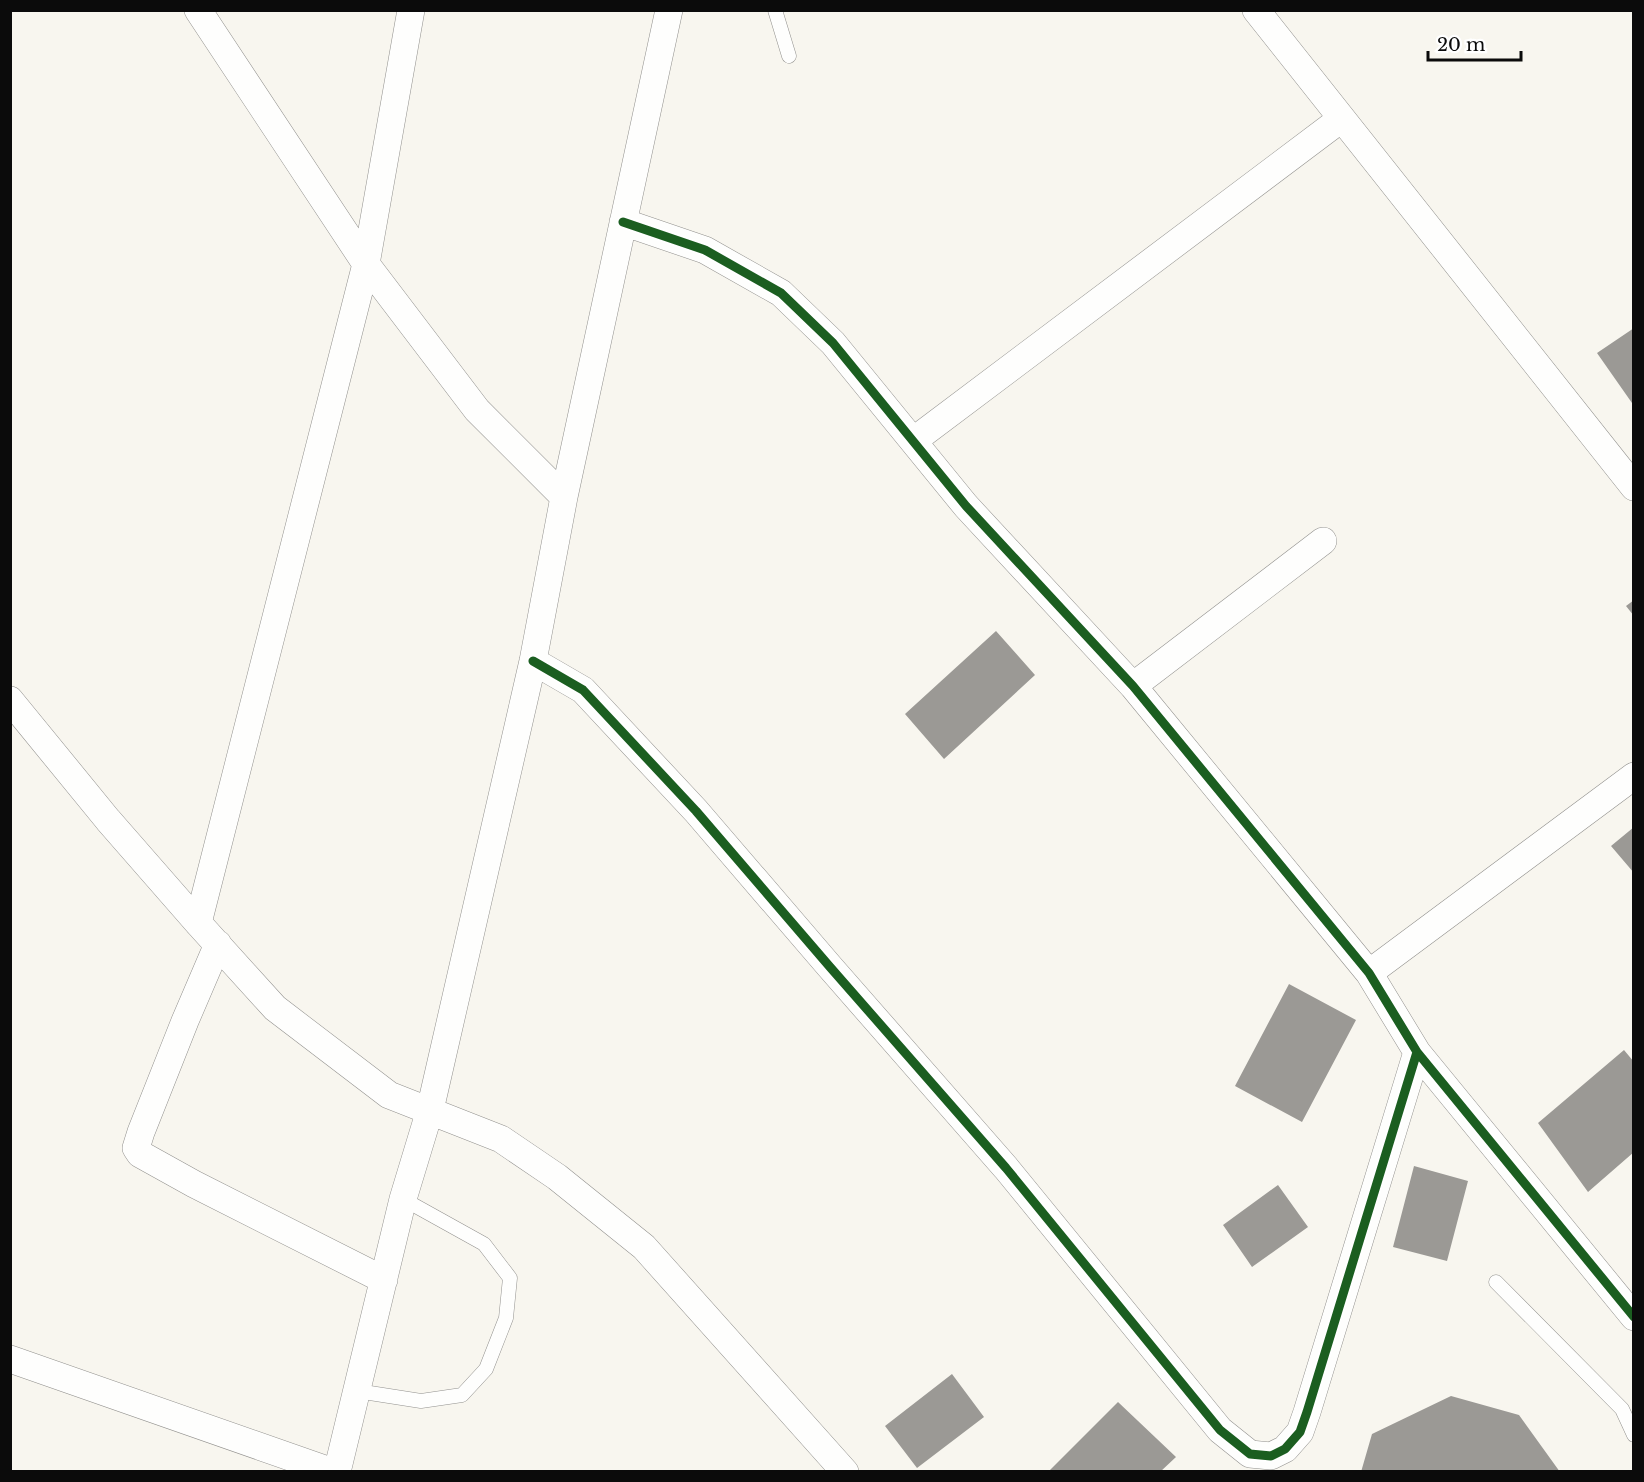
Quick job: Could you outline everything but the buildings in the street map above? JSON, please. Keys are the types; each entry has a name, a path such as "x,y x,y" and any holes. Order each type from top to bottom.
{"street":[{"path":"198,10 366,264 477,410 564,497"},
{"path":"198,924 366,264 411,10"},
{"path":"10,1359 335,1472 357,1391 403,1198 430,1110 533,661 564,497 669,10"},
{"path":"1256,10 1634,487"},
{"path":"913,441 1341,118"},
{"path":"623,222 705,250 781,293 833,344 966,506 1133,686 1369,973 1417,1052 1634,1317"},
{"path":"1133,686 1323,541"},
{"path":"533,661 583,690 696,811 1006,1168 1220,1430 1250,1454 1270,1456 1286,1449 1300,1432 1417,1052"},
{"path":"10,700 108,820 275,1008 389,1095 501,1139 557,1178 644,1247 845,1472"},
{"path":"1369,973 1634,776"},
{"path":"218,944 185,1021 136,1148 140,1154 194,1184 384,1280"}],"lane":[{"path":"775,10 789,56"},
{"path":"357,1391 421,1401 462,1395 486,1369 506,1318 510,1278 484,1244 403,1198"},
{"path":"1496,1282 1622,1409 1634,1436"}],"cycle path":[{"path":"623,222 705,250 781,293 833,343 966,506 1133,686 1369,973 1417,1052 1634,1317"},
{"path":"533,661 583,690 696,811 1006,1168 1220,1430 1250,1454 1271,1456 1285,1449 1300,1432 1417,1052"}]}
